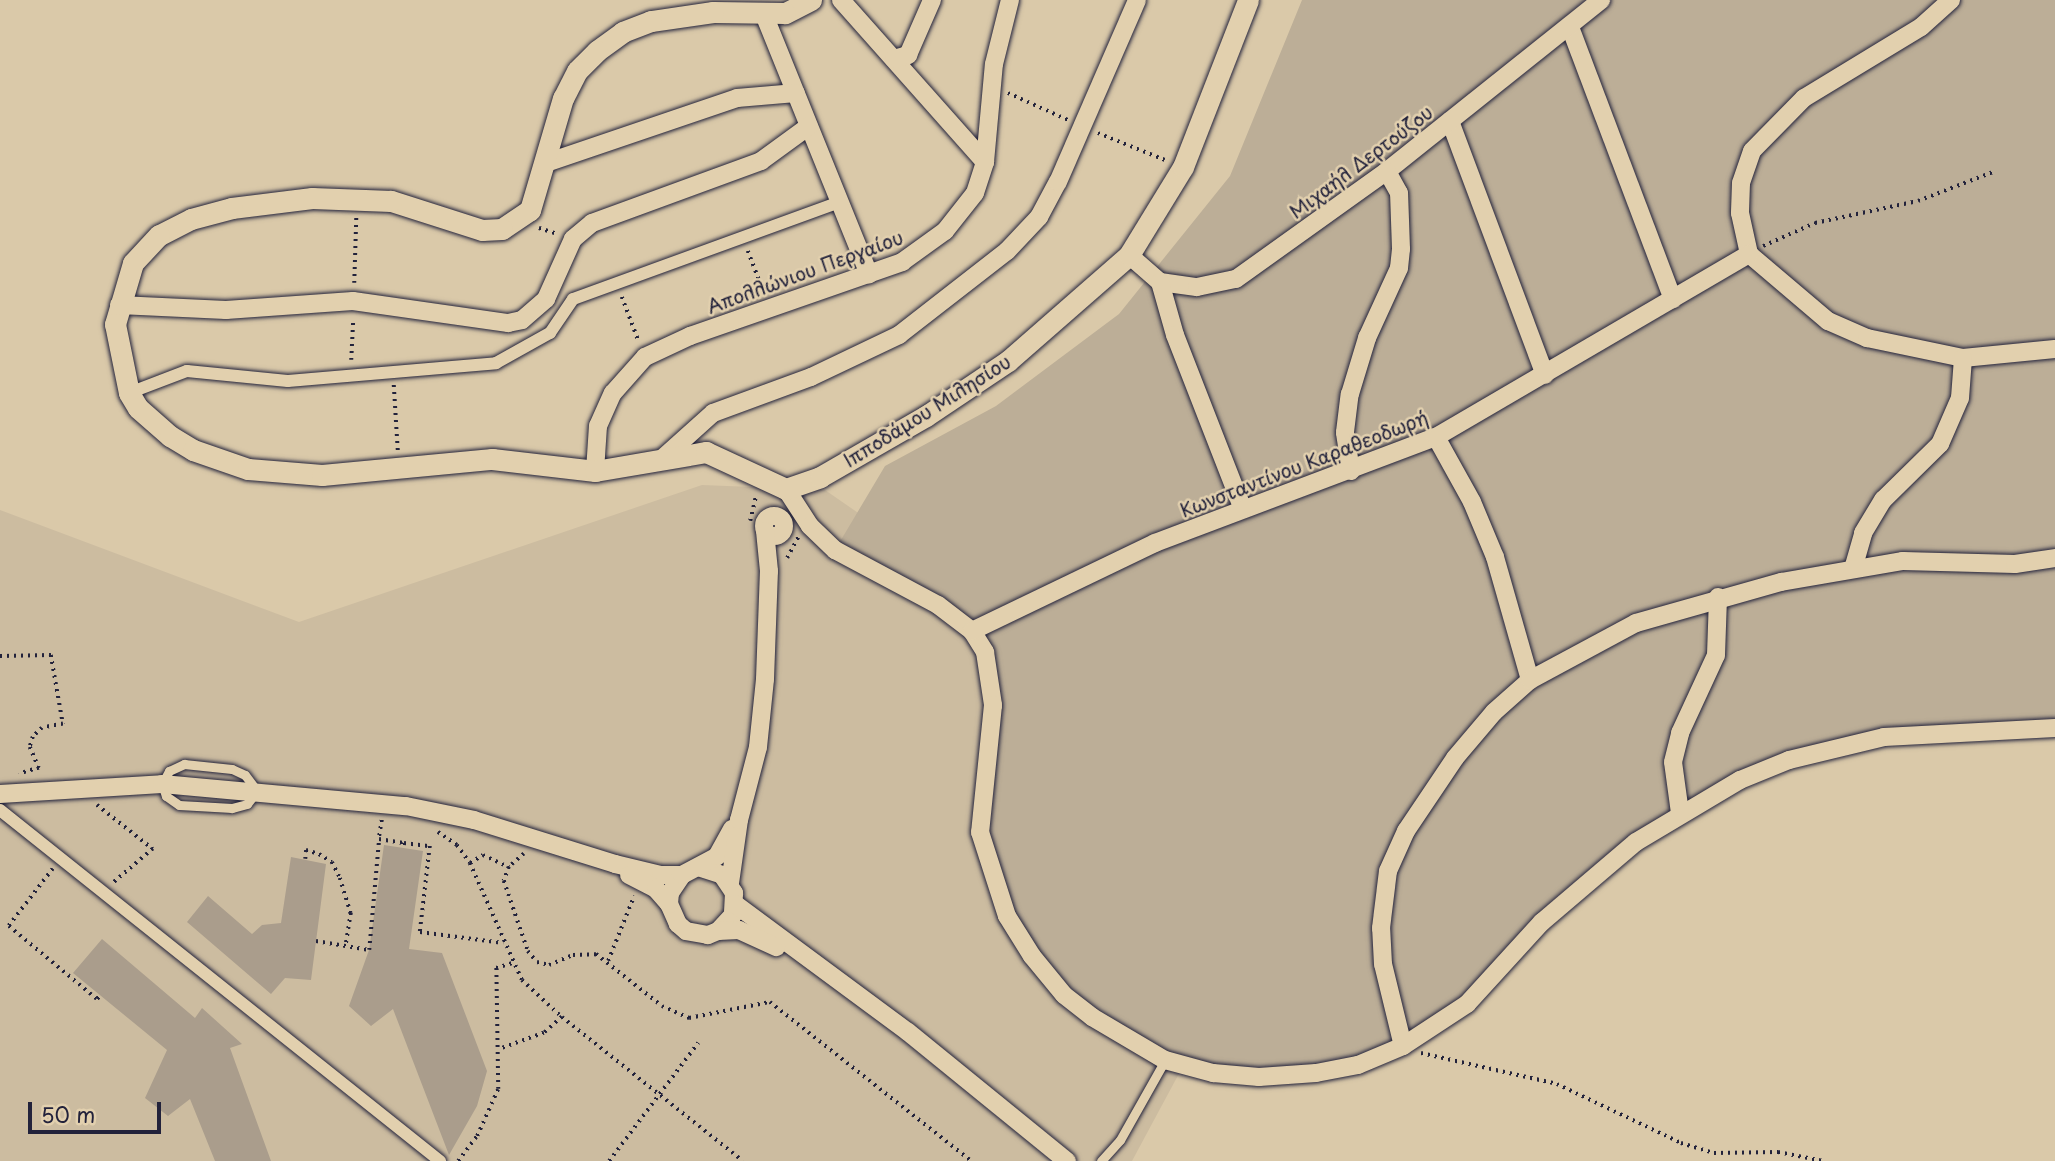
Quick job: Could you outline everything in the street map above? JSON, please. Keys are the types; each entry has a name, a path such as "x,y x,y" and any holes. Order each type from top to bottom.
{"street":[{"path":"811,0 785,13 681,15 623,32 578,71 554,125 546,163 530,210 518,221 502,229 482,230 391,201 357,198 270,201 191,219 146,247 133,263 119,305 117,351 129,393 138,408 170,436 193,450 248,469 322,475 492,459 595,471 664,457 706,452 745,466 761,481 786,489 810,526 835,550 939,605 972,631 992,675 993,705 981,832 1007,916 1064,995 1165,1060 1213,1073 1288,1076 1358,1066 1403,1046 1467,1004 1585,882 1680,813 1740,780 1836,746 1884,737 2055,728"},
{"path":"841,0 859,8 894,59 985,162"},
{"path":"894,59 908,55 932,0"},
{"name":"Απολλώνιου Περγαίου","path":"595,471 602,417 624,377 645,357 919,253 945,231 975,192 985,162 998,44 1010,0"},
{"path":"664,457 713,413 811,377 899,335 1007,251 1039,217 1058,182 1137,0"},
{"name":"Ιπποδάμου Μιλησίου","path":"786,489 820,477 968,389 1046,331 1129,256 1183,167 1248,0"},
{"name":"Μιχαήλ Δερτούζου","path":"1160,282 1197,287 1236,279 1387,171 1601,0"},
{"path":"1951,0 1921,27 1804,98 1758,142 1741,183 1740,212 1749,254 1828,321 1888,344 1964,358 2055,349"},
{"path":"763,12 869,274"},
{"path":"1570,27 1673,299"},
{"path":"546,163 737,98 796,93"},
{"path":"1450,121 1545,375"},
{"path":"119,305 226,310 354,301 508,323 522,320 546,299 573,239 592,223 761,162 809,126"},
{"path":"1351,471 1345,432 1350,394 1367,338 1399,268 1399,193 1387,171"},
{"path":"129,393 187,371 288,381 467,369 520,354 550,333 573,299 840,202"},
{"name":"Κωνσταντίνου Καραθεοδωρή","path":"972,631 1101,566 1243,509 1351,471 1436,437 1749,254"},
{"path":"1129,256 1160,282 1175,335 1243,509"},
{"path":"1853,569 1863,533 1883,500 1940,444 1960,398 1964,358"},
{"path":"1436,437 1472,502 1495,557 1530,680"},
{"path":"718,931 733,915 735,904 730,883 738,820 758,747 770,528 786,489"},
{"path":"1403,1046 1383,964 1381,928 1388,871 1406,831 1455,758 1494,712 1530,680 1636,623 1718,597 1903,561 2015,564 2055,558"},
{"path":"1680,813 1673,762 1680,733 1716,655 1718,597"},
{"path":"0,794 162,784 406,806 487,824 615,864 682,875"},
{"path":"0,810 440,1161"},
{"path":"669,904 675,883 682,875 701,868 717,856 738,820"},
{"path":"615,864 639,879 669,904 678,924 686,931 697,934 739,930 803,956"},
{"path":"701,868 730,883"},
{"path":"735,904 908,1032 1067,1161"}],"lane":[{"path":"1101,1161 1121,1140 1165,1060"}],"path":[{"path":"1749,254 1785,233 1917,201 1993,172"},
{"path":"351,377 357,198"},
{"path":"518,221 573,239"},
{"path":"743,238 770,308"},
{"path":"617,283 645,357"},
{"path":"394,375 398,467"},
{"path":"761,481 751,508 770,528"},
{"path":"0,656 51,655 63,724 42,728 33,737 30,747 39,768 9,777"},
{"path":"90,799 153,849 103,892"},
{"path":"370,817 394,820"},
{"path":"316,941 369,950 382,819"},
{"path":"428,828 457,845 470,863 503,943 522,980 562,1017 743,1161"},
{"path":"379,839 430,846 419,932 503,943"},
{"path":"404,843 404,848"},
{"path":"304,859 306,850 319,854 332,862 340,878 351,913 346,946"},
{"path":"534,853 527,852 509,867 506,894 528,951 537,962 549,965 587,952 608,961 676,1016 689,1018 770,1002 971,1161"},
{"path":"470,863 483,855 509,867"},
{"path":"61,859 9,926 97,999 100,995"},
{"path":"608,961 639,879"},
{"path":"458,1161 477,1136 498,1089 500,1049 496,968 512,963"},
{"path":"500,1049 544,1033 562,1017"},
{"path":"609,1161 657,1093 698,1043"},
{"path":"1403,1046 1427,1056 1557,1084 1681,1143 1714,1153 1777,1152 1823,1161"}],"shaded area":[{"path":"1302,0 2055,0 2055,728 1959,732 1789,760 1636,842 1490,982 1358,1065 1213,1073 1122,1036 1032,956 980,832 992,733 972,631 835,550 885,466 996,406 1119,314 1230,176"},
{"path":"702,485 825,490 1039,638 1204,1027 1132,1161 0,1161 0,510 299,622"}],"building":[{"path":"384,845 423,851 409,949 442,953 487,1071 477,1106 449,1155 393,1009 371,1026 349,1006 369,950"},
{"path":"291,857 326,864 311,980 285,978 271,994 187,922 208,896 252,934 262,925 281,923"},
{"path":"102,939 195,1018 202,1008 242,1044 230,1048 271,1161 215,1161 190,1099 168,1116 145,1098 167,1050 73,973"}]}
